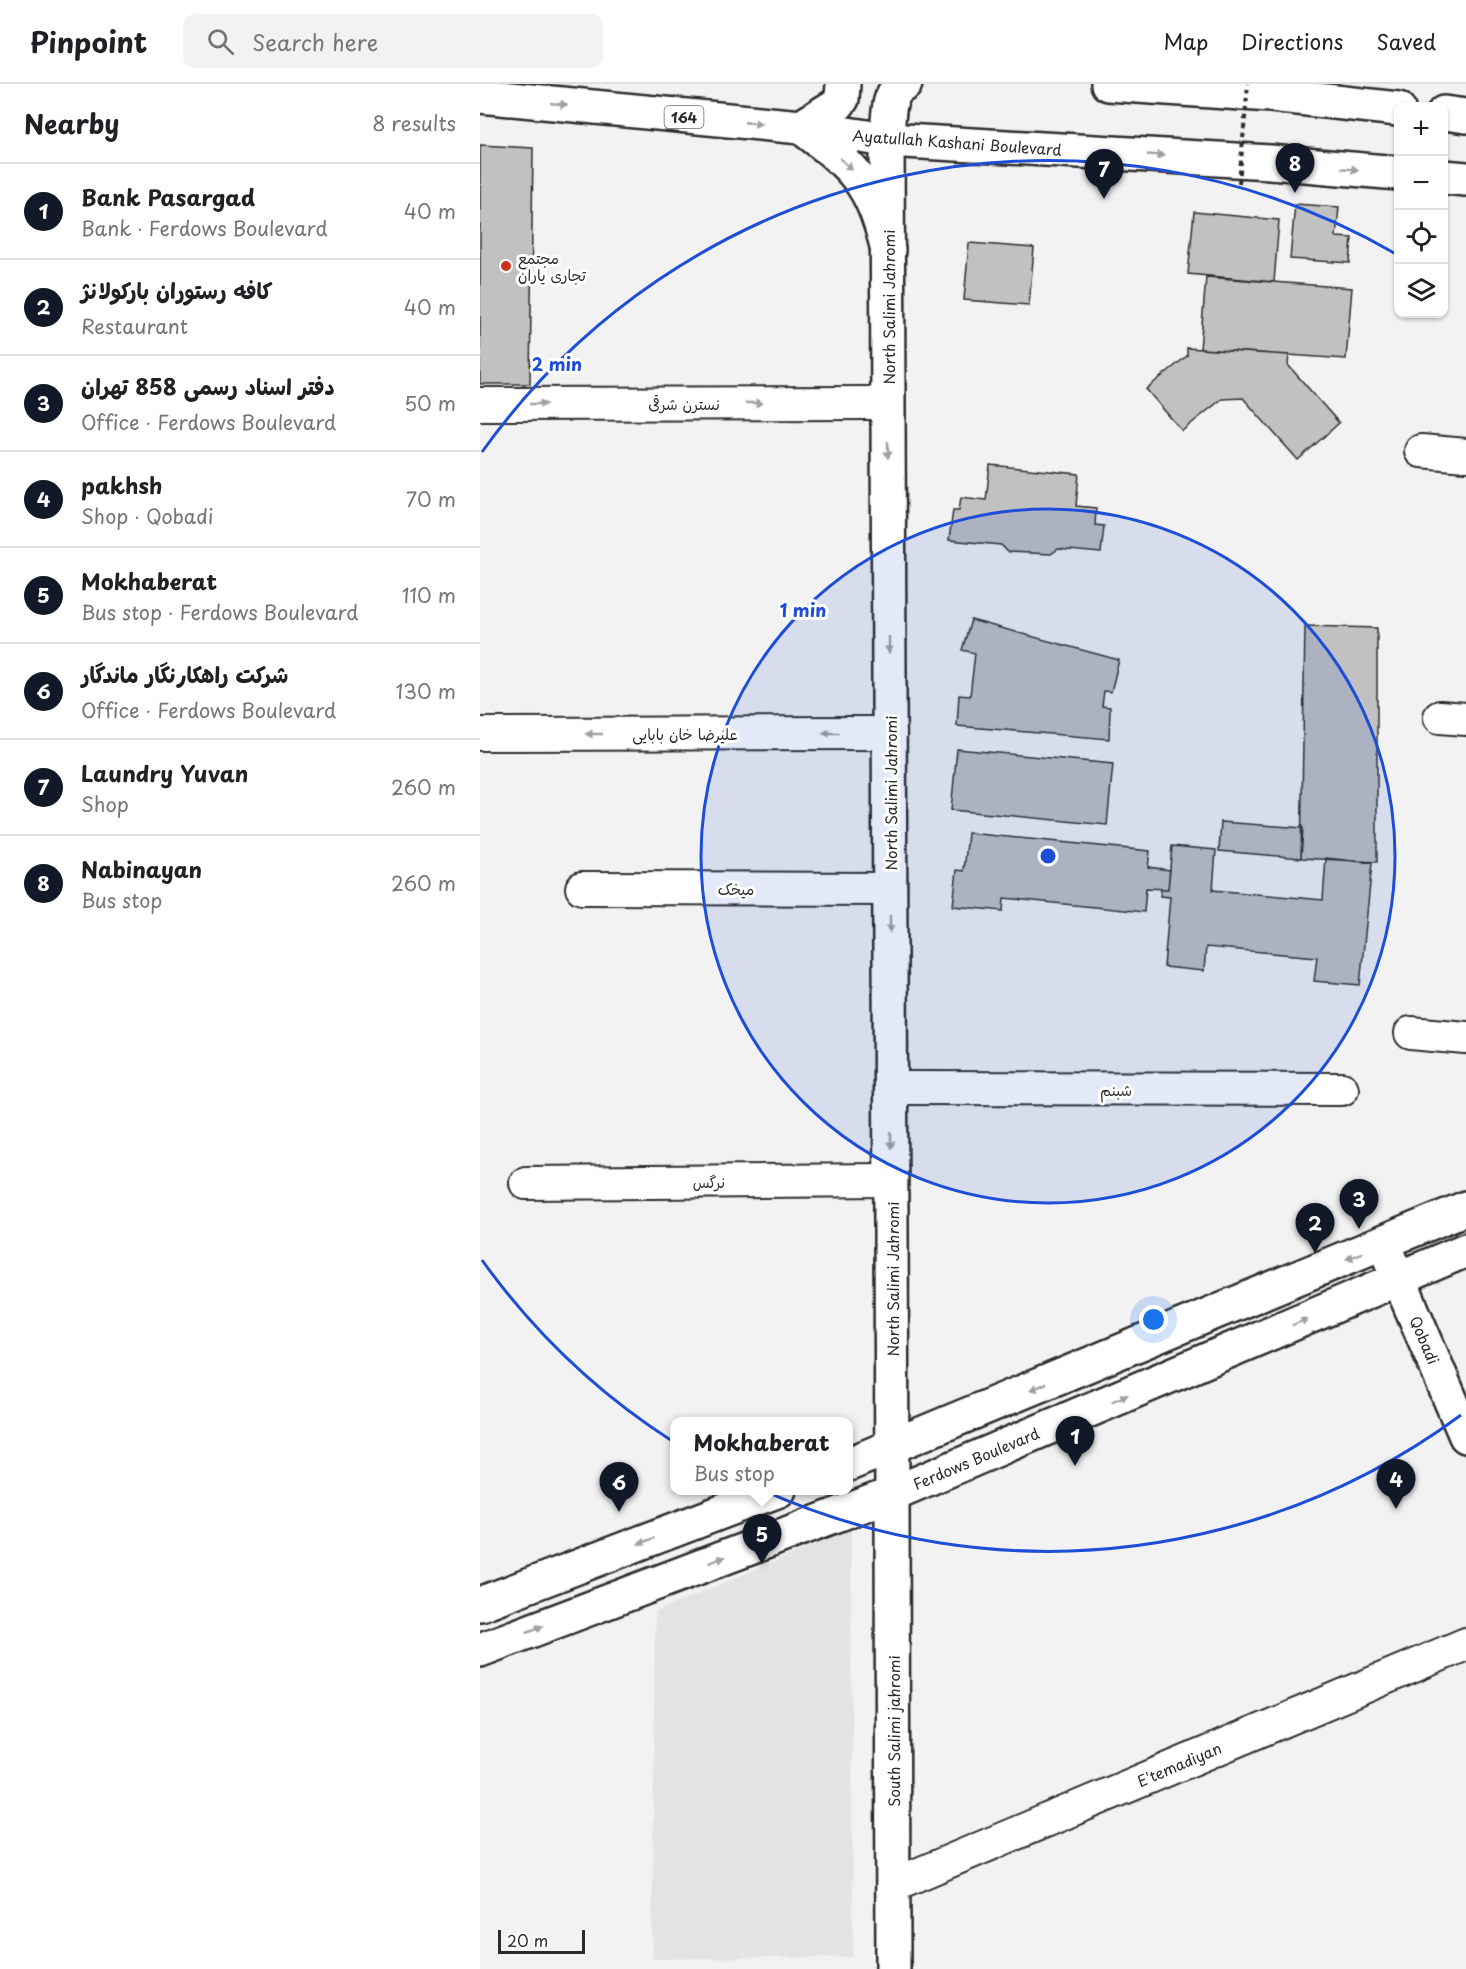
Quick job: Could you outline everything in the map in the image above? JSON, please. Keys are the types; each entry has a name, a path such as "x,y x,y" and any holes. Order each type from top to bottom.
{"main road":[{"path":"843,84 842,99 838,104 801,127 853,170 869,192 879,213 888,250"},
{"name":"North Salimi Jahromi","path":"892,1494 887,140 890,100 904,84"},
{"path":"1108,84 1270,95 1394,109"},
{"name":"Ayatullah Kashani Boulevard","path":"480,96 801,127 887,140 1270,162 1394,173"},
{"path":"1448,114 1466,116"},
{"path":"1448,177 1466,179"},
{"path":"853,1462 1384,1244 1466,1208"},
{"name":"Qobadi","path":"1384,1244 1466,1436"},
{"name":"Ferdows Boulevard","path":"480,1650 892,1494 1466,1250"},
{"name":"South Salimi jahromi","path":"892,1494 893,1969"},
{"path":"480,1604 768,1495"}],"street":[{"name":"نسترن شرقی","path":"480,404 888,403"},
{"path":"1421,452 1466,455"},
{"name":"علیرضا خان بابایی","path":"480,734 890,733"},
{"name":"میخک","path":"582,888 890,889"},
{"path":"1411,1033 1466,1038"},
{"name":"شبنم","path":"891,1088 1342,1089"},
{"name":"نرگس","path":"526,1182 891,1180"},
{"name":"E'temadiyan","path":"893,1885 1466,1644"}],"path":[{"path":"1239,183 1248,84"}],"shaded area":[{"path":"851,1529 853,1957 652,1959 655,1612"}],"building":[{"name":"مجتمع تجاری یاران","path":"480,145 533,148 530,384 480,384"},
{"path":"1295,204 1339,207 1336,237 1352,238 1350,263 1290,259"},
{"path":"1194,212 1279,220 1274,282 1188,274"},
{"path":"969,243 1034,248 1029,305 964,300"},
{"path":"1206,277 1352,288 1346,359 1200,349"},
{"path":"1187,348 1289,355 1288,365 1339,423 1298,460 1243,398 1222,399 1182,431 1146,389 1187,356"},
{"path":"990,465 1079,474 1076,506 1096,508 1095,525 1104,526 1101,553 1058,549 1051,554 1008,552 1001,545 949,540 953,510 959,510 961,497 986,500"},
{"path":"971,620 1119,660 1111,692 1104,691 1102,706 1110,707 1109,739 957,726 959,695 970,696 975,653 962,650"},
{"path":"1305,626 1377,628 1377,862 1301,858"},
{"path":"957,749 1113,764 1107,825 951,810"},
{"path":"1221,822 1303,828 1301,858 1219,851"},
{"path":"968,833 1150,851 1148,867 1170,870 1168,889 1146,888 1144,912 1004,898 1003,911 953,906 957,870 964,871"},
{"path":"1172,846 1216,850 1213,890 1323,900 1326,858 1372,863 1360,985 1314,981 1317,957 1206,947 1204,971 1164,967 1170,897 1160,896 1161,889 1168,889"}],"place":[{"name":"Nabinayan","path":"1295,193"},
{"name":"Laundry Yuvan","path":"1104,199"},
{"name":"مجتمع تجاری یاران","path":"506,266"},
{"name":"دفتر اسناد رسمی 858 تهران","path":"1359,1229"},
{"name":"کافه رستوران بارکولانژ","path":"1315,1253"},
{"name":"Bank Pasargad","path":"1075,1466"},
{"name":"pakhsh","path":"1396,1509"},
{"name":"شرکت راهکارنگار ماندگار","path":"619,1512"},
{"name":"Mokhaberat","path":"762,1564"}]}
